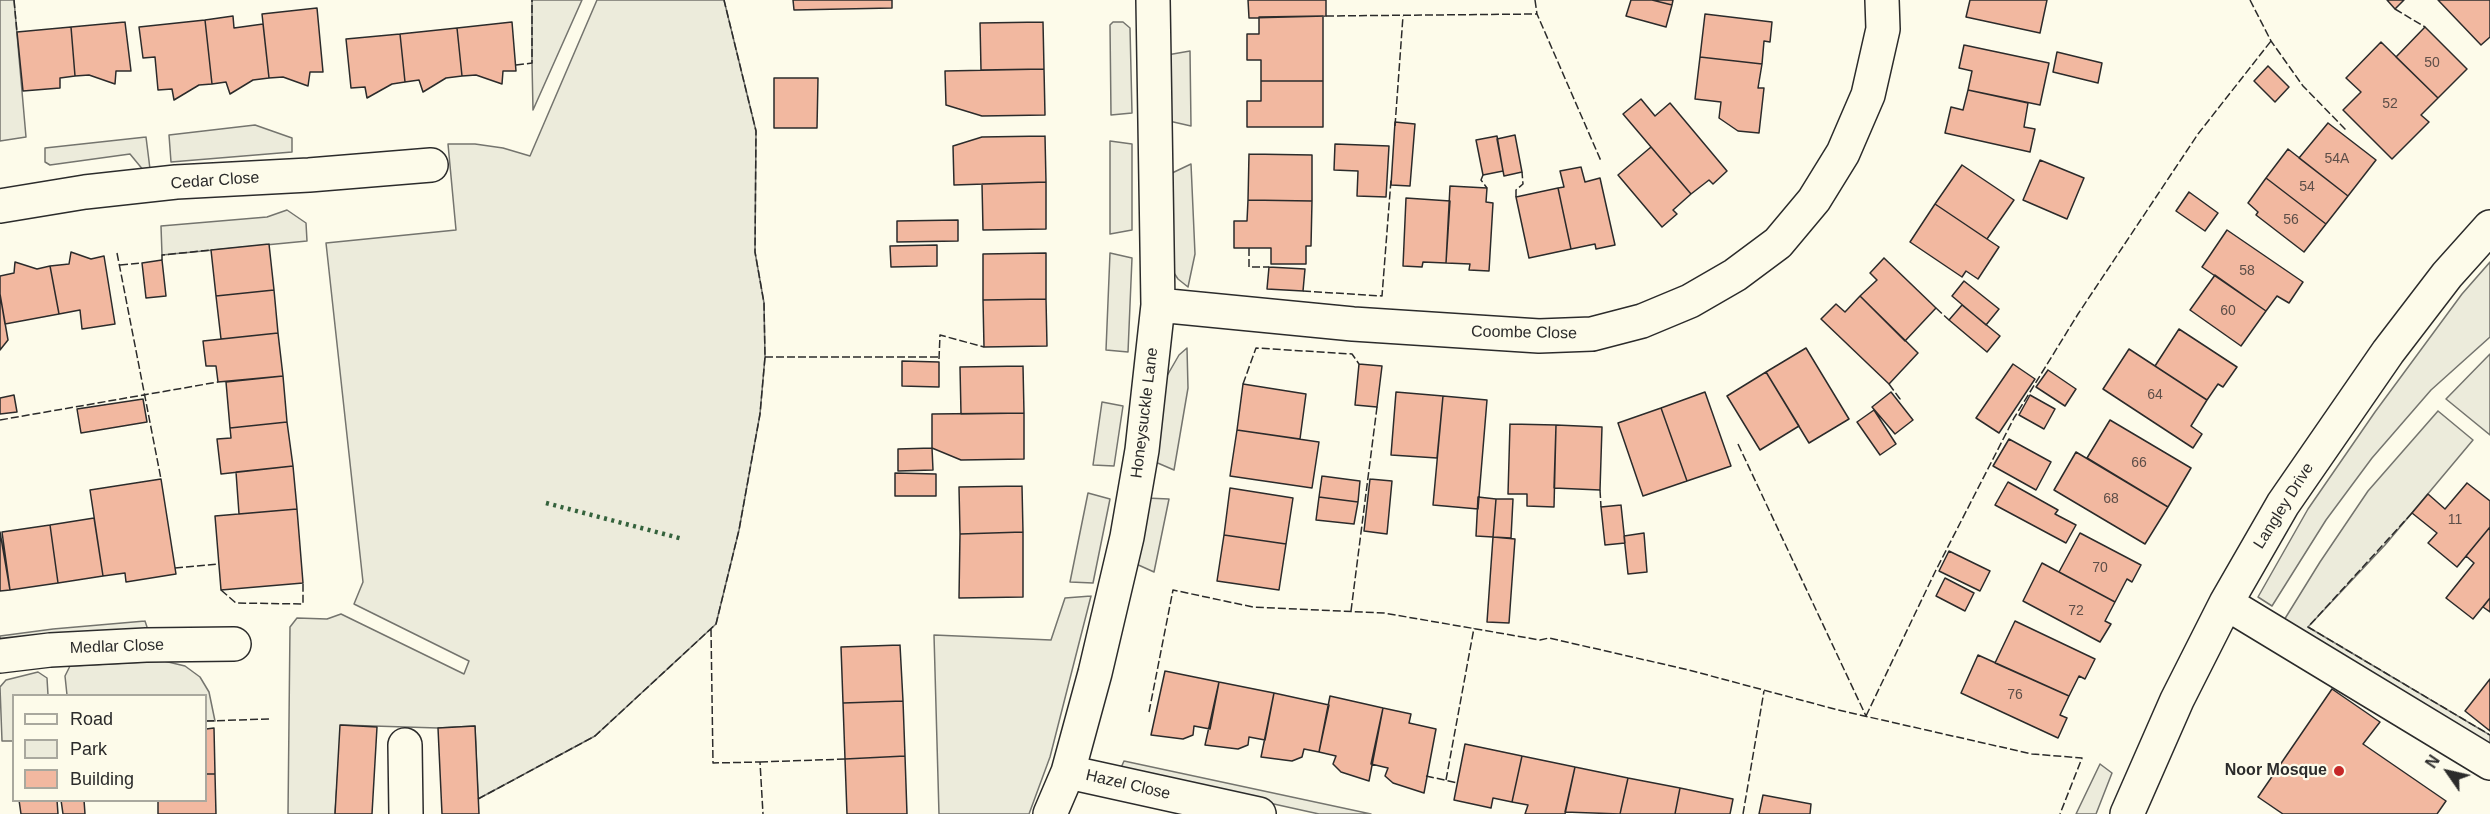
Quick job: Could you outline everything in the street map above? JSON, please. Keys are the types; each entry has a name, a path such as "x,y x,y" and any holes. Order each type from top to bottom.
{"street":[{"name":"Honeysuckle Lane","path":"1050,814 1068,772 1095,673 1127,537 1142,450 1158,305 1153,0"},
{"name":"Coombe Close","path":"1158,305 1353,324 1539,336 1592,334 1642,321 1690,301 1735,275 1778,243 1814,200 1843,153 1868,95 1883,29 1882,0"},
{"name":"Cedar Close","path":"0,206 85,192 176,182 309,175 431,165"},
{"name":"Langley Drive","path":"2127,814 2177,700 2226,603 2283,504 2388,352 2447,275 2490,227"},
{"path":"2226,603 2490,763"},
{"name":"Medlar Close","path":"0,656 93,648 234,644"},
{"path":"405,745 406,814"},
{"name":"Hazel Close","path":"1068,772 1258,814"}],"green space":[{"path":"0,0 14,0 26,137 0,141"},
{"path":"532,0 582,0 533,110 532,63"},
{"path":"597,0 724,0 756,131 755,252 764,303 765,357 760,414 739,530 716,624 595,736 478,799 475,726 438,728 341,725 335,814 288,814 290,627 297,618 327,619 341,614 464,674 469,661 354,604 363,582 326,243 456,230 448,144 475,144 503,148 530,156"},
{"path":"1113,22 1123,22 1130,28 1132,113 1111,115 1110,25"},
{"path":"1190,51 1191,126 1169,121 1167,55"},
{"path":"255,125 292,138 292,152 171,162 169,135"},
{"path":"146,137 150,169 144,171 130,154 50,165 45,162 45,148"},
{"path":"1110,141 1132,144 1132,230 1110,234"},
{"path":"1191,164 1195,254 1188,287 1178,279 1170,267 1170,174"},
{"path":"287,210 306,223 307,241 162,255 161,226 267,217"},
{"path":"1110,253 1132,258 1128,352 1106,350"},
{"path":"2490,262 2490,337 2431,390 2372,458 2326,520 2272,606 2258,597 2308,509 2375,412 2462,294"},
{"path":"1187,348 1188,388 1174,470 1153,461 1164,381 1179,355"},
{"path":"2490,354 2490,435 2446,399"},
{"path":"1102,402 1123,406 1114,466 1093,465"},
{"path":"2438,411 2473,440 2385,545 2308,627 2490,735 2490,753 2281,625 2368,491"},
{"path":"1088,493 1110,499 1093,583 1070,582"},
{"path":"1146,498 1169,499 1154,572 1134,563"},
{"path":"1091,596 1050,757 1029,814 939,814 934,635 1051,640 1065,598"},
{"path":"145,621 148,630 0,641 0,636"},
{"path":"164,661 185,666 200,677 209,692 215,721 207,721 207,694 67,694 65,676 70,666"},
{"path":"38,672 47,678 48,694 12,694 12,741 2,741 0,687 6,680"},
{"path":"1124,761 1371,814 1319,814 1120,770"},
{"path":"2100,764 2112,773 2096,814 2076,814"}],"building":[{"path":"793,0 892,0 892,8 794,10"},
{"path":"1248,0 1326,0 1326,16 1249,18"},
{"path":"1631,0 1652,0 1672,5 1666,27 1626,16"},
{"path":"1652,0 1673,0 1672,5"},
{"path":"1970,0 2047,0 2040,33 1966,17"},
{"path":"2387,0 2404,0 2395,9"},
{"path":"2438,0 2490,0 2490,37 2481,45"},
{"path":"317,8 323,72 310,72 308,86 283,77 269,78 262,14"},
{"path":"1705,14 1772,22 1770,42 1764,41 1762,64 1700,57"},
{"path":"233,16 234,28 263,24 269,78 253,80 230,94 226,82 212,84 205,20"},
{"path":"1323,16 1323,81 1261,81 1261,60 1247,60 1247,34 1259,34 1259,17"},
{"path":"205,20 212,84 199,85 174,100 172,89 158,90 155,57 143,58 139,27"},
{"path":"125,22 131,71 116,71 115,84 89,75 75,76 71,27"},
{"path":"512,22 516,71 503,71 502,84 476,75 462,76 457,28"},
{"path":"1043,22 1044,69 981,70 980,23"},
{"path":"71,27 75,76 60,78 60,88 23,91 17,32"},
{"path":"2425,27 2467,69 2438,98 2396,57"},
{"path":"457,28 462,76 446,78 423,92 419,80 405,82 400,34"},
{"path":"400,34 405,82 392,84 367,98 365,87 351,88 346,39"},
{"path":"2381,42 2438,98 2421,115 2429,122 2392,159 2343,110 2361,92 2346,78"},
{"path":"1964,45 2049,63 2040,105 1968,90 1972,71 1959,68"},
{"path":"2057,52 2102,63 2098,83 2053,72"},
{"path":"1700,57 1762,64 1758,88 1764,88 1759,133 1738,131 1719,118 1721,102 1695,99"},
{"path":"2268,66 2289,87 2275,102 2254,81"},
{"path":"1044,69 1045,115 982,116 946,105 945,71"},
{"path":"774,78 818,78 817,128 774,128"},
{"path":"1261,81 1323,81 1323,127 1247,127 1247,101 1261,101"},
{"path":"1968,90 2028,103 2024,127 2035,129 2030,152 1945,133 1951,107 1963,110"},
{"path":"1641,99 1655,116 1670,103 1727,171 1713,184 1709,180 1691,194 1623,114"},
{"path":"1395,122 1415,124 1410,186 1391,185"},
{"path":"2328,123 2376,160 2348,196 2299,158"},
{"path":"1515,135 1522,172 1504,176 1497,139"},
{"path":"1045,136 1046,182 954,185 953,146 982,137"},
{"path":"1497,136 1503,171 1483,175 1476,140"},
{"path":"1335,144 1389,146 1386,197 1357,196 1358,171 1334,170"},
{"path":"1651,147 1691,194 1673,210 1677,214 1662,227 1618,175"},
{"path":"2288,149 2348,196 2326,224 2266,178"},
{"path":"1249,154 1312,155 1312,201 1248,200"},
{"path":"2040,160 2084,178 2067,219 2023,200"},
{"path":"1962,165 2014,200 1987,239 1935,204"},
{"path":"1581,167 1585,182 1600,178 1615,245 1596,249 1595,244 1571,249 1558,188 1564,187 1560,171"},
{"path":"2266,178 2326,224 2304,252 2256,215 2258,212 2248,203"},
{"path":"1046,182 1046,229 983,230 982,184"},
{"path":"1450,186 1487,188 1486,202 1493,203 1489,271 1469,270 1470,264 1446,263"},
{"path":"1558,188 1571,249 1529,258 1516,197"},
{"path":"2189,192 2218,213 2205,231 2176,211"},
{"path":"1406,198 1450,201 1446,263 1423,262 1422,267 1403,266"},
{"path":"1248,200 1312,201 1311,246 1306,246 1306,264 1271,264 1271,248 1234,248 1234,221 1247,221"},
{"path":"1935,204 1999,247 1978,279 1966,271 1962,277 1910,242"},
{"path":"958,220 958,241 897,242 897,221"},
{"path":"2227,230 2303,282 2289,303 2277,296 2266,311 2202,267"},
{"path":"269,244 274,290 216,296 211,250"},
{"path":"937,245 937,266 891,267 890,246"},
{"path":"71,252 91,259 104,256 115,324 82,329 80,310 59,314 50,266 69,264"},
{"path":"1046,253 1046,299 983,300 983,254"},
{"path":"1884,258 1936,308 1905,341 1860,296 1877,280 1870,273"},
{"path":"162,260 166,296 146,298 142,263"},
{"path":"15,262 37,269 50,266 59,314 5,324 0,294 0,276 14,273"},
{"path":"1269,267 1305,269 1303,291 1267,289"},
{"path":"2215,275 2266,311 2241,346 2190,310"},
{"path":"1964,281 1999,309 1986,325 1952,296"},
{"path":"274,290 278,333 221,339 216,296"},
{"path":"0,294 8,340 0,350"},
{"path":"1860,296 1918,353 1889,384 1821,319 1836,304 1845,312"},
{"path":"1046,299 1047,346 984,347 983,300"},
{"path":"1962,305 2000,336 1987,352 1949,320"},
{"path":"2179,329 2237,367 2223,387 2218,384 2207,400 2155,366"},
{"path":"278,333 283,376 218,382 216,366 206,366 203,341"},
{"path":"1806,348 1849,419 1809,443 1766,372"},
{"path":"2129,349 2207,400 2191,426 2202,434 2193,448 2103,389"},
{"path":"902,361 939,362 939,387 902,386"},
{"path":"1359,364 1382,366 1377,407 1355,405"},
{"path":"2013,364 2035,379 1999,433 1976,418"},
{"path":"1023,366 1024,413 961,414 960,367"},
{"path":"2048,370 2076,389 2065,406 2036,387"},
{"path":"1766,372 1799,426 1760,450 1727,396"},
{"path":"283,376 287,422 230,428 226,382"},
{"path":"1243,384 1306,394 1300,439 1237,430"},
{"path":"1396,392 1443,396 1437,458 1391,455"},
{"path":"1705,392 1731,466 1687,481 1661,408"},
{"path":"1891,392 1913,420 1895,434 1872,407"},
{"path":"14,395 17,412 0,414 0,398"},
{"path":"2030,395 2055,409 2044,429 2019,415"},
{"path":"1443,396 1487,400 1478,509 1433,505"},
{"path":"143,399 147,422 81,433 77,409"},
{"path":"1661,408 1687,481 1643,496 1618,423"},
{"path":"1874,410 1896,444 1880,455 1857,422"},
{"path":"1024,413 1024,459 961,460 932,448 932,414"},
{"path":"2110,420 2191,468 2168,507 2087,458"},
{"path":"287,422 293,466 221,474 217,439 231,438 230,428"},
{"path":"1510,424 1556,425 1554,507 1527,506 1527,494 1508,494"},
{"path":"1556,425 1602,427 1600,490 1554,488"},
{"path":"1237,430 1319,442 1312,488 1230,476"},
{"path":"2009,439 2051,462 2036,490 1993,466"},
{"path":"932,448 933,470 898,471 898,449"},
{"path":"2076,452 2168,507 2145,544 2054,490"},
{"path":"293,466 297,509 239,514 236,472"},
{"path":"895,473 936,474 936,496 895,496"},
{"path":"1322,476 1360,481 1358,502 1319,497"},
{"path":"161,479 176,574 126,582 125,573 103,576 90,490"},
{"path":"1370,479 1392,481 1387,534 1364,531"},
{"path":"2008,482 2058,510 2055,514 2076,525 2066,543 1995,505"},
{"path":"2467,483 2490,501 2490,527 2457,567 2428,543 2437,533 2412,513 2428,494 2445,509"},
{"path":"1022,486 1023,532 960,534 959,487"},
{"path":"1230,488 1293,498 1286,544 1224,535"},
{"path":"1319,497 1358,502 1354,524 1316,520"},
{"path":"1478,497 1496,499 1493,537 1476,536"},
{"path":"1496,499 1513,499 1511,538 1493,537"},
{"path":"1621,505 1625,543 1605,545 1601,507"},
{"path":"297,509 303,583 221,590 215,516"},
{"path":"94,518 103,576 58,583 50,525"},
{"path":"50,525 58,583 10,590 2,532"},
{"path":"2490,527 2490,598 2473,619 2446,598 2474,563 2466,556"},
{"path":"0,532 10,590 0,591"},
{"path":"1023,532 1023,597 959,598 960,534"},
{"path":"1644,533 1647,572 1628,574 1624,536"},
{"path":"2080,533 2141,565 2132,582 2127,579 2115,602 2059,572"},
{"path":"1224,535 1286,544 1279,590 1217,581"},
{"path":"1493,537 1515,539 1509,623 1487,622"},
{"path":"1949,551 1990,571 1980,591 1939,571"},
{"path":"2042,563 2115,602 2105,621 2111,624 2100,642 2023,601"},
{"path":"1945,578 1974,593 1965,611 1936,596"},
{"path":"2490,598 2490,612 2483,607"},
{"path":"2015,621 2095,659 2085,679 2079,676 2069,696 1995,663"},
{"path":"900,645 903,701 843,703 841,647"},
{"path":"1978,655 2069,696 2060,715 2067,718 2058,738 1961,693"},
{"path":"1165,671 1219,682 1210,729 1194,726 1193,735 1183,739 1151,735"},
{"path":"2490,679 2490,731 2465,711"},
{"path":"1219,682 1274,693 1265,740 1249,737 1248,745 1238,749 1205,745"},
{"name":"Noor Mosque","path":"2332,689 2380,722 2363,744 2446,801 2437,814 2283,814 2258,797"},
{"path":"1274,693 1329,705 1319,752 1304,749 1302,757 1292,761 1261,757"},
{"path":"1330,696 1383,708 1369,781 1341,772 1333,764 1336,756 1319,752"},
{"path":"903,701 905,756 845,759 843,703"},
{"path":"1383,708 1411,714 1409,723 1436,729 1424,793 1393,783 1385,776 1388,768 1371,764"},
{"path":"340,725 377,727 372,814 335,814"},
{"path":"475,726 479,814 442,814 438,728"},
{"path":"214,728 215,774 207,774 207,729"},
{"path":"1465,744 1522,756 1512,802 1493,798 1491,808 1454,800"},
{"path":"905,756 907,814 847,814 845,759"},
{"path":"1522,756 1575,767 1565,814 1525,814 1528,805 1512,802"},
{"path":"1575,767 1628,778 1620,814 1565,812"},
{"path":"207,774 215,774 216,814 158,814 158,802 207,802"},
{"path":"1628,778 1680,788 1675,814 1620,814"},
{"path":"1680,788 1733,799 1730,814 1675,814"},
{"path":"1763,795 1811,804 1810,814 1759,814"},
{"path":"19,802 57,802 58,814 21,814"},
{"path":"61,802 84,802 85,814 63,814"}],"hedge":[{"path":"546,503 683,539"}],"fence":[{"path":"14,0 17,32"},
{"path":"516,65 532,63 532,0"},
{"path":"478,799 595,736 716,624 739,530 760,414 765,357 764,303 755,252 756,131 724,0"},
{"path":"1535,0 1537,14 1601,161"},
{"path":"2250,0 2271,41 2303,86 2347,131"},
{"path":"2395,9 2425,27"},
{"path":"1326,16 1537,14"},
{"path":"1395,126 1403,16"},
{"path":"1866,716 1935,572 2014,418 2078,314 2198,134 2271,41"},
{"path":"1516,197 1516,190 1523,184 1522,172"},
{"path":"1483,175 1481,180 1487,188"},
{"path":"1303,291 1382,296 1391,180"},
{"path":"1249,248 1249,267 1269,267"},
{"path":"162,260 162,255 211,250"},
{"path":"117,253 161,479"},
{"path":"120,265 142,263"},
{"path":"1936,308 1949,320"},
{"path":"939,359 940,335 984,347"},
{"path":"1243,384 1256,348 1352,354 1359,364"},
{"path":"765,357 939,357"},
{"path":"0,420 218,382"},
{"path":"1889,384 1900,399 1898,401"},
{"path":"1351,611 1377,407"},
{"path":"1738,444 1866,716"},
{"path":"1600,490 1601,507"},
{"path":"2412,513 2308,627 2490,735"},
{"path":"175,568 219,564"},
{"path":"221,590 236,603 303,604 303,583"},
{"path":"1149,712 1173,590 1253,607 1384,613 1540,640 1549,638 1689,670 1838,710 2032,754 2082,758 2060,814"},
{"path":"1446,780 1474,628"},
{"path":"711,629 713,763 760,762 763,814"},
{"path":"1743,814 1764,691"},
{"path":"207,721 269,719"},
{"path":"760,762 845,759"},
{"path":"1426,776 1458,783"}],"place":[{"name":"Noor Mosque","path":"2339,771"}]}
